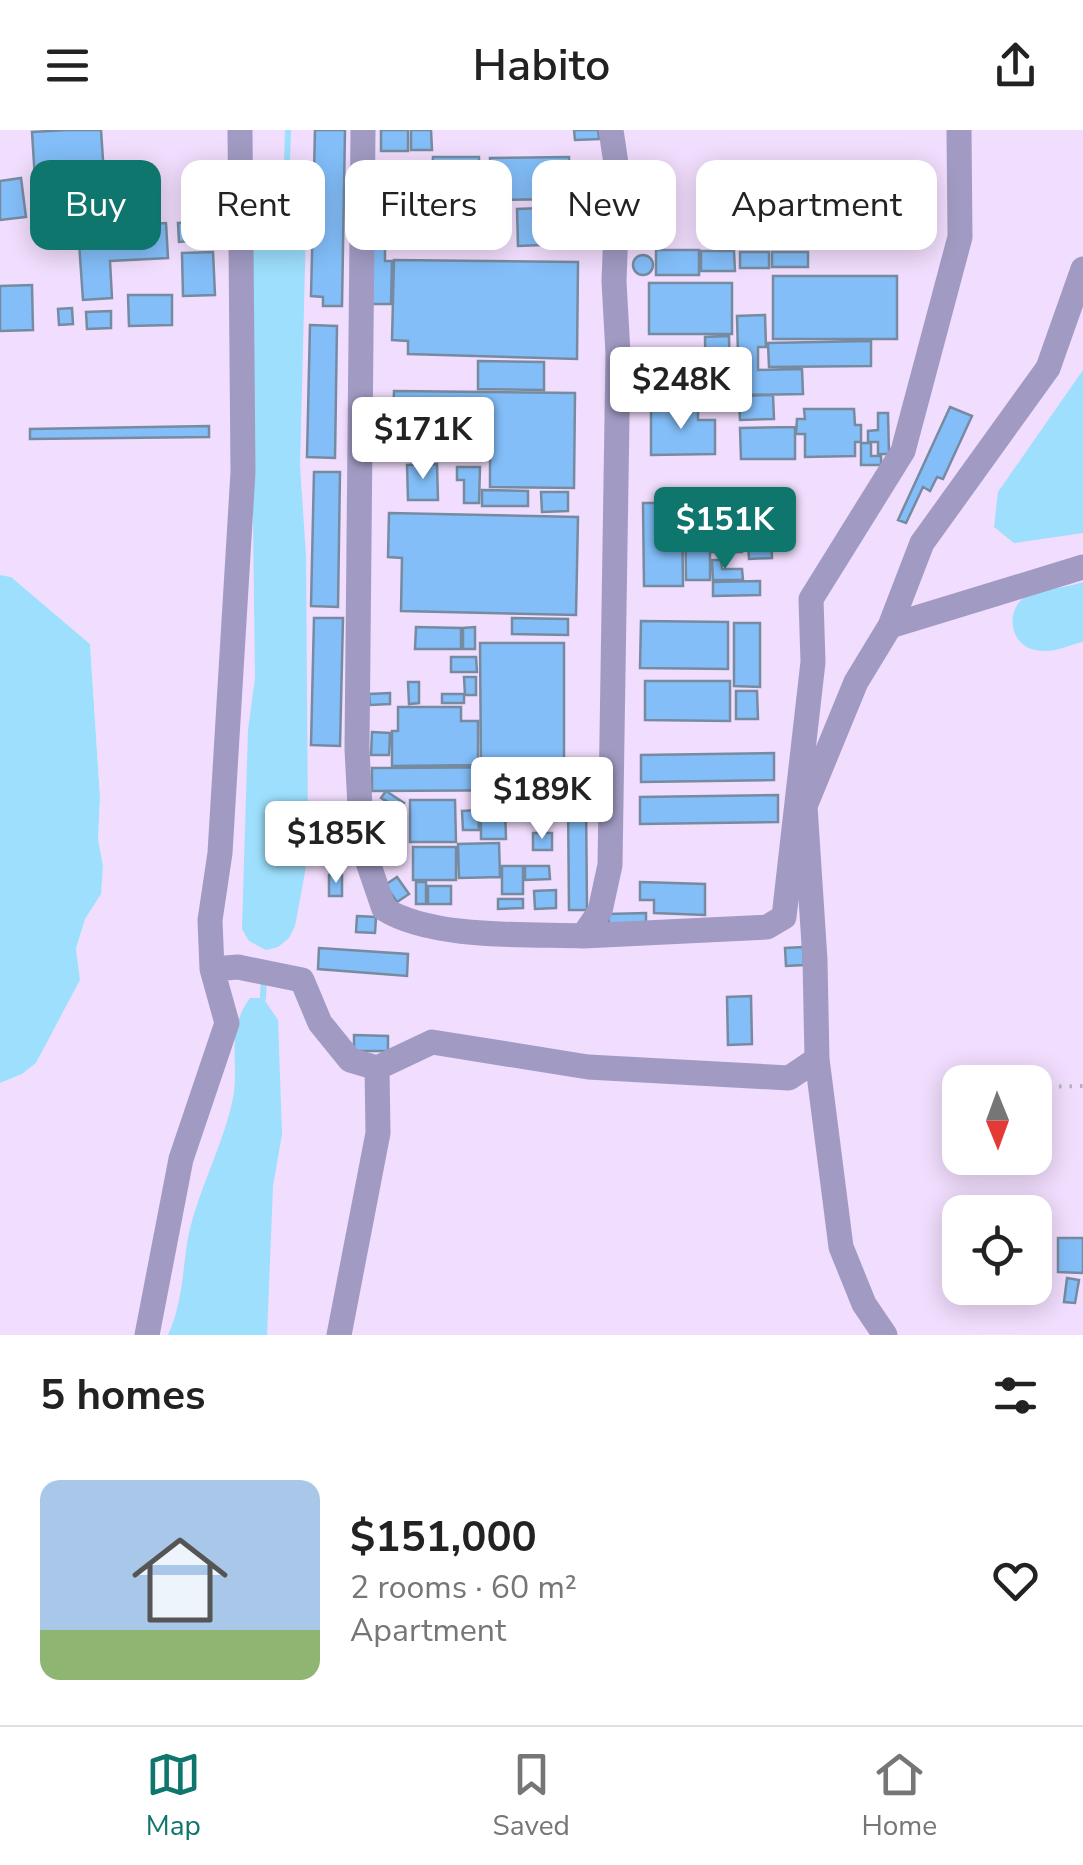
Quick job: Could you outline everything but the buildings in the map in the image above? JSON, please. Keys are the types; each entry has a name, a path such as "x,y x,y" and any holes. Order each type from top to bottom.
{"street":[{"path":"147,1335 181,1160 227,1023 212,970 210,920 220,853 243,472 240,130"},
{"path":"363,130 357,730 362,845 384,909 410,923 495,933 583,936 767,927 784,917 813,662 811,599 902,451 960,237 959,130"},
{"path":"583,936 600,912 610,865 618,354 614,281 618,177 611,130"},
{"path":"884,1335 864,1304 841,1247 817,1060 805,806 856,682 890,626 922,543 1048,368 1083,269"},
{"path":"890,626 1083,567"},
{"path":"212,970 238,967 302,980 320,1023 350,1060 377,1068 432,1042 588,1068 789,1078 817,1060"},
{"path":"339,1335 378,1133 377,1068"}],"path":[{"path":"1052,1087 1083,1086"}],"shaded area":[{"path":"0,130 1083,130 1083,1335 0,1335 0,1083 36,1063 80,980 76,950 85,919 101,893 103,866 98,839 100,797 90,644 11,577 0,575"}],"water":[{"path":"252,250 305,250 300,466 306,556 308,833 295,926 289,938 266,950 249,941 242,929 248,730 255,678"},
{"path":"1083,370 1083,533 1014,543 994,527 998,492"},
{"path":"0,575 11,577 90,644 100,797 98,839 103,866 101,894 85,919 76,949 80,980 36,1063 0,1083"},
{"path":"1083,582 1083,642 1043,651 1020,642 1013,617 1020,601 1033,593"},
{"path":"250,998 263,998 278,1020 282,1134 273,1186 267,1335 168,1335 179,1301 191,1226 232,1103 237,1024"}],"waterway":[{"path":"287,160 288,130"},
{"path":"263,998 264,976"}]}
